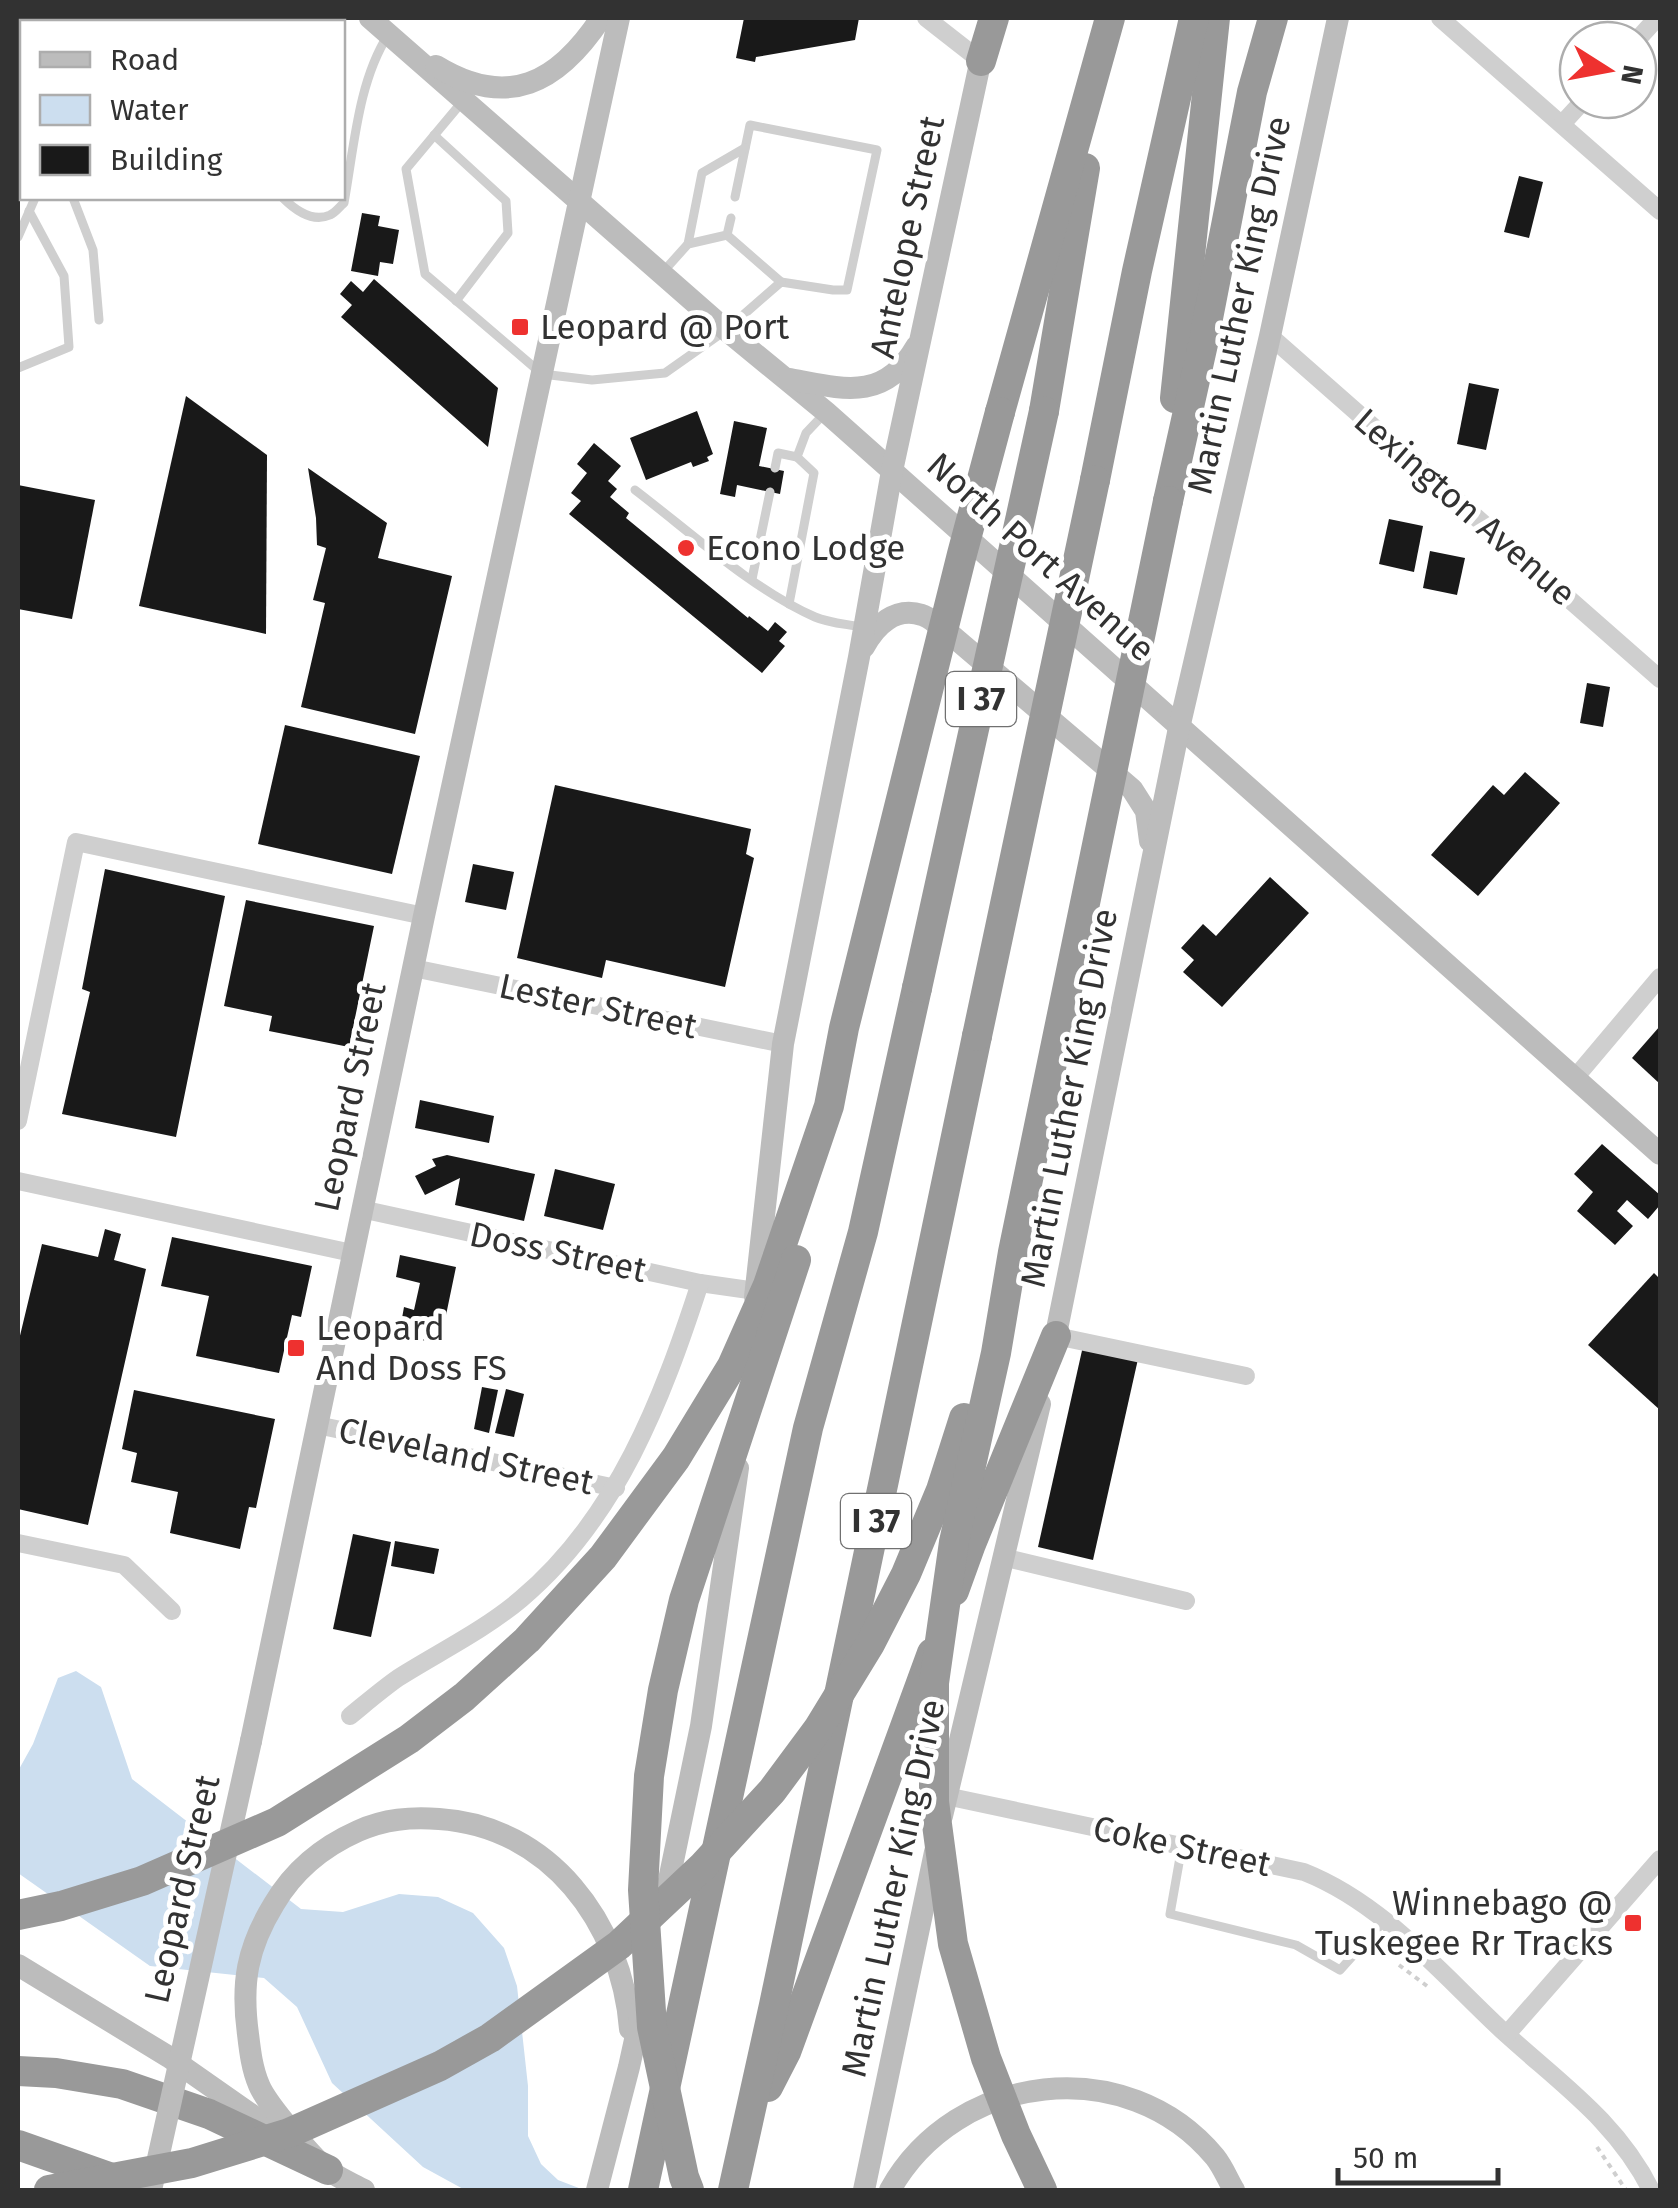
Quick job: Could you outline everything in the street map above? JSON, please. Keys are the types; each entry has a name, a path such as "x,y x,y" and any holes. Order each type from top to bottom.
{"highway":[{"path":"981,61 992,18"},
{"path":"689,2190 652,2027 643,1890 649,1776 663,1690 684,1600 812,1204 844,1028 962,554 1110,18"},
{"name":"I 37","path":"643,2190 808,1428 863,1232 1044,410 1110,18"},
{"name":"I 37","path":"733,2190 1137,271 1194,18"},
{"path":"1168,501 1177,373 1215,18"},
{"path":"1042,2190 986,2058 953,1944 934,1802 934,1683 954,1542 996,1353 1013,1252 1252,92 1273,18"},
{"path":"18,1916 142,1881 276,1822 409,1739 464,1697 527,1640 614,1542 676,1458 732,1366 768,1285 829,1106"},
{"path":"49,2190 192,2163 289,2133 440,2066 490,2038 619,1944 703,1866 772,1791 818,1729 870,1644 906,1574 941,1490 1013,1252"},
{"path":"746,2130 786,2052 970,1544 1056,1336"},
{"path":"18,2071 122,2084 209,2114 328,2170"},
{"path":"18,2145 148,2190"}],"main road":[{"name":"North Port Avenue","path":"370,18 726,330 826,412 1660,1154"},
{"path":"393,38 446,72 472,82 500,88 521,87 564,62 600,18"},
{"name":"Leopard Street","path":"148,2190 250,1741 619,18"},
{"name":"Martin Luther King Drive","path":"864,2190 946,1796 1056,1336 1179,728 1270,336 1338,18"},
{"name":"Antelope Street","path":"629,2067 702,1726 744,1418 783,1044 892,471 981,61"},
{"path":"787,379 858,390 888,379 906,365 922,336"},
{"path":"858,658 882,621 902,614 921,614 942,628 1132,790 1146,811 1150,833 1149,879"},
{"path":"328,2170 283,2120 260,2088 252,2065 243,2000 247,1969 260,1926 284,1888 306,1863 334,1842 388,1820 462,1820 518,1841 547,1861 602,1928 622,1979 628,2008 629,2067 596,2190"},
{"path":"18,1965 169,2057 328,2170 364,2190"},
{"path":"890,2190 920,2147 954,2120 996,2100 1064,2086 1105,2092 1152,2108 1195,2136 1217,2160 1234,2190"}],"street":[{"path":"926,18 981,61"},
{"path":"1440,18 1660,211"},
{"path":"1562,124 1566,120"},
{"name":"Lexington Avenue","path":"1270,336 1660,679"},
{"path":"18,1122 76,842 424,916"},
{"name":"Lester Street","path":"413,968 783,1044"},
{"path":"1574,1078 1660,976"},
{"path":"18,1181 352,1254"},
{"name":"Doss Street","path":"362,1209 700,1284 756,1291"},
{"path":"350,1716 397,1679 484,1627 521,1599 591,1523 616,1488 654,1408 700,1284"},
{"path":"1056,1336 1246,1376"},
{"name":"Cleveland Street","path":"317,1425 616,1488"},
{"path":"18,1542 124,1565 172,1612"},
{"path":"1002,1557 1186,1600"},
{"name":"Coke Street","path":"946,1796 1304,1872 1331,1883 1385,1920 1606,2123 1638,2164 1651,2190"},
{"path":"1507,2034 1660,1859"}],"lane":[{"path":"345,198 366,82 376,54 393,38"},
{"path":"464,100 406,169 425,274 542,374 592,380 664,373 726,330 781,282"},
{"path":"727,235 781,282 847,290 877,150 750,125 735,197"},
{"path":"434,135 506,200 508,233 456,300"},
{"path":"662,274 688,244 702,172 745,148"},
{"path":"18,237 35,200"},
{"path":"74,200 93,250 99,320"},
{"path":"286,200 294,210 309,216 329,216 345,200"},
{"path":"18,368 69,347 64,276 29,211"},
{"path":"727,235 730,218"},
{"path":"688,244 727,235"},
{"path":"797,457 806,433 826,412"},
{"path":"775,468 778,453 797,457 814,474 790,604"},
{"path":"635,490 790,604 818,618 864,628"},
{"path":"752,579 770,492"},
{"path":"1182,1846 1170,1914 1296,1945 1340,1970 1385,1920"}],"water":[{"path":"76,1671 101,1687 132,1779 301,1909 343,1912 399,1894 438,1897 473,1913 504,1948 517,1986 528,2086 528,2136 541,2164 558,2180 584,2190 465,2190 423,2167 332,2083 297,2007 264,1978 150,1966 18,1873 18,1771 33,1744 58,1678"}],"building":[{"path":"148,18 218,18 217,20"},
{"path":"744,18 859,18 855,40 756,57 755,62 736,58"},
{"path":"1519,176 1543,182 1529,238 1504,232"},
{"path":"362,213 380,216 378,226 399,230 393,264 380,262 378,276 351,271"},
{"path":"374,279 498,388 488,447 341,317 352,305 340,294 351,281 363,292"},
{"path":"1469,383 1499,389 1486,450 1457,444"},
{"path":"186,396 267,455 266,634 139,606"},
{"path":"697,411 713,454 707,457 709,461 693,467 691,462 646,480 630,438"},
{"path":"734,421 767,428 759,466 784,471 780,494 737,485 735,497 720,494"},
{"path":"594,443 621,466 608,481 617,489 610,497 629,513 626,518 748,618 768,631 775,622 787,632 779,641 785,646 762,673 569,514 581,501 571,493 587,473 577,464"},
{"path":"308,468 387,523 378,558 452,576 415,734 301,707 325,603 313,600 326,548 317,545"},
{"path":"18,485 95,500 72,619 18,609"},
{"path":"1389,519 1423,526 1414,572 1379,564"},
{"path":"1430,551 1465,558 1457,595 1423,588"},
{"path":"1587,683 1610,687 1603,727 1580,723"},
{"path":"285,725 420,756 392,874 258,844"},
{"path":"1525,772 1560,803 1478,896 1431,855 1493,785 1504,795"},
{"path":"555,785 751,829 746,854 754,858 725,987 606,960 602,978 517,958"},
{"path":"473,864 514,872 506,910 465,902"},
{"path":"105,869 225,896 176,1137 62,1114 90,992 82,989"},
{"path":"1270,877 1309,913 1222,1007 1183,972 1194,960 1181,948 1203,924 1216,936"},
{"path":"246,900 374,926 349,1047 269,1031 272,1016 224,1006"},
{"path":"1660,1026 1660,1084 1632,1058"},
{"path":"420,1100 494,1116 489,1143 415,1128"},
{"path":"1602,1144 1660,1195 1660,1205 1648,1219 1627,1200 1617,1211 1633,1226 1615,1245 1577,1211 1593,1192 1574,1174"},
{"path":"447,1155 535,1174 524,1221 455,1205 460,1178 425,1195 415,1176 436,1166 432,1159"},
{"path":"555,1169 615,1184 603,1230 544,1216"},
{"path":"105,1229 121,1234 114,1260 146,1269 88,1525 18,1509 18,1344 42,1244 98,1257"},
{"path":"172,1237 312,1266 301,1317 292,1315 279,1373 196,1356 209,1296 161,1286"},
{"path":"400,1255 456,1267 440,1344 399,1335 404,1307 414,1310 420,1283 396,1277"},
{"path":"1654,1273 1660,1279 1660,1410 1588,1345"},
{"path":"1083,1346 1138,1359 1093,1560 1038,1547"},
{"path":"482,1387 498,1390 489,1433 474,1429"},
{"path":"506,1389 524,1394 514,1437 495,1433"},
{"path":"134,1390 275,1419 256,1508 249,1507 240,1549 170,1533 178,1492 131,1482 137,1453 122,1449"},
{"path":"353,1534 391,1542 371,1637 333,1629"},
{"path":"395,1541 439,1549 434,1574 391,1566"}],"place":[{"name":"Leopard @ Port","path":"520,327"},
{"name":"Econo Lodge","path":"686,548"},
{"name":"Leopard And Doss FS","path":"296,1348"},
{"name":"Winnebago @ Tuskegee Rr Tracks","path":"1633,1923"}]}
